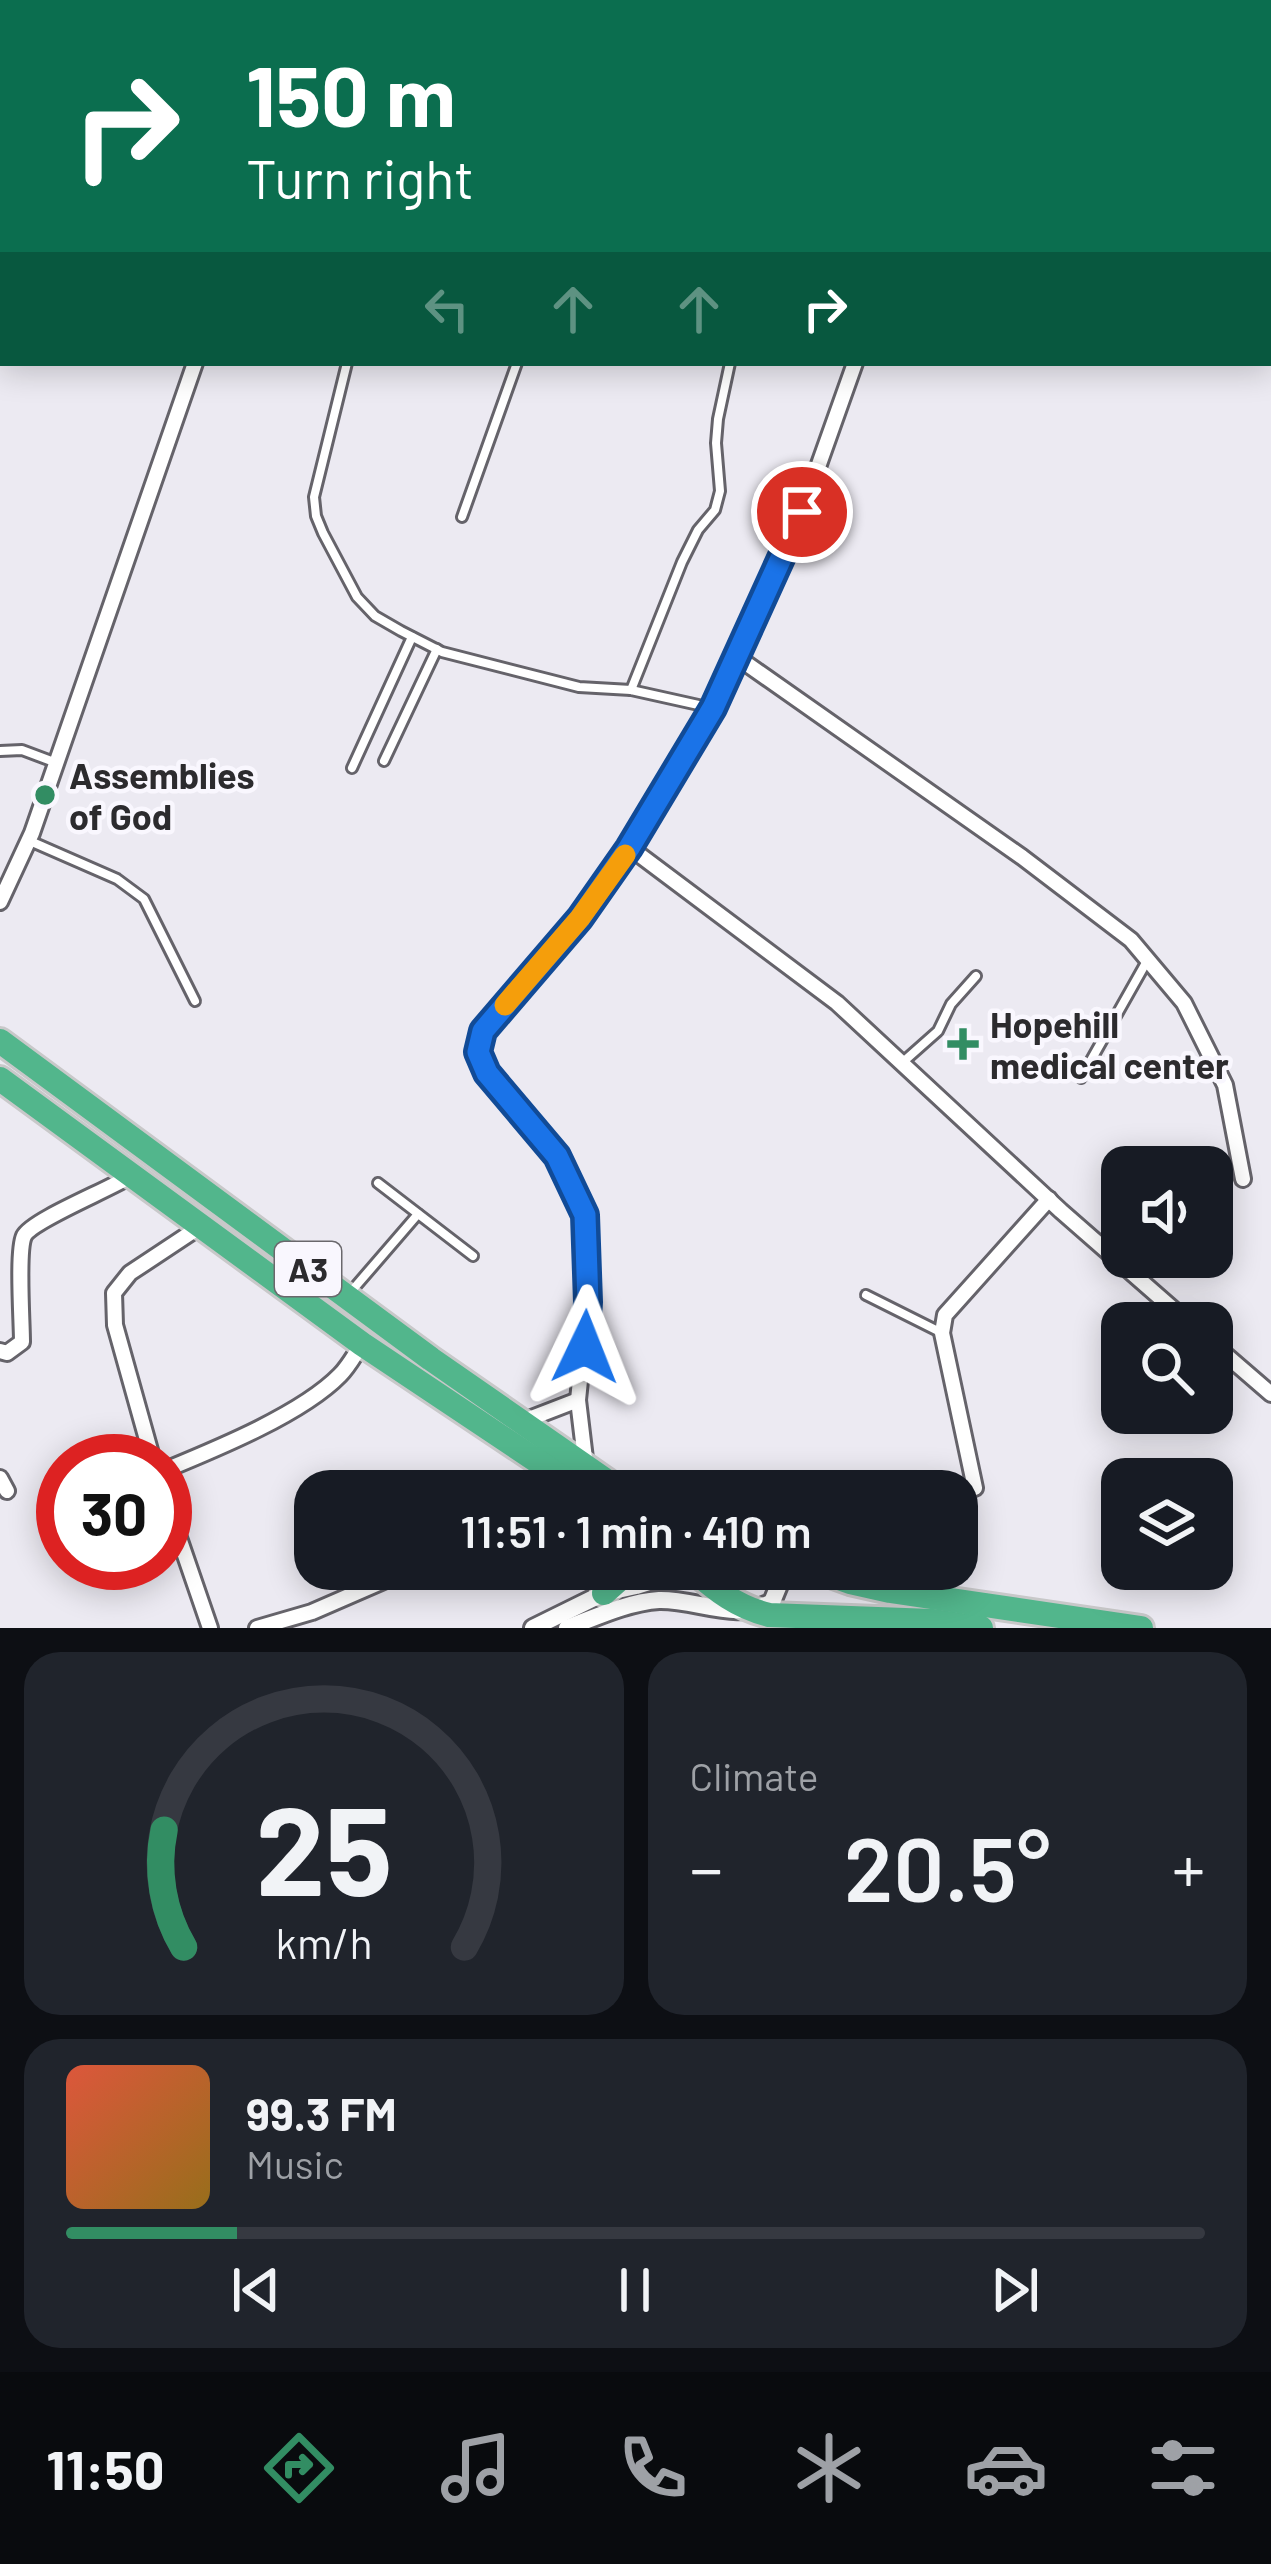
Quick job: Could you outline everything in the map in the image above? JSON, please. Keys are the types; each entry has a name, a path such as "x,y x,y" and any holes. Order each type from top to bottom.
{"highway":[{"name":"A3","path":"0,1041 520,1422 574,1470"},
{"name":"A3","path":"0,1079 362,1343 550,1470"},
{"path":"267,1274 267,1257 286,1252"},
{"path":"716,1590 753,1611 781,1616 981,1628"},
{"path":"886,1590 1141,1628"}],"street":[{"path":"0,902 29,840 194,366"},
{"path":"583,1470 578,1400 588,1302 585,1215 557,1156 487,1073 478,1052 483,1031 580,918 629,848 713,708 802,512 854,366"},
{"path":"737,657 1022,857 1131,940 1184,1003 1225,1085 1243,1179"},
{"path":"629,848 837,1003 1165,1302"},
{"path":"0,1352 8,1353 22,1342 22,1239 34,1224 132,1175"},
{"path":"971,1470 942,1333 945,1315 1048,1199"},
{"path":"145,1434 115,1325 114,1293 130,1273 201,1226"},
{"path":"192,1459 299,1406 340,1374 362,1343"},
{"path":"1233,1362 1271,1396"},
{"path":"520,1422 578,1400"},
{"path":"192,1576 210,1628"},
{"path":"257,1628 313,1612 363,1590"},
{"path":"533,1628 615,1590"},
{"path":"567,1628 654,1600 753,1611 772,1602 777,1590"}],"lane":[{"path":"346,366 314,497 316,516 357,597 374,616 437,650 579,688 631,690 713,708"},
{"path":"461,517 517,366"},
{"path":"631,690 682,562 698,530 715,511 720,491 718,419 729,366"},
{"path":"352,768 412,637"},
{"path":"384,761 437,650"},
{"path":"0,751 22,750 55,763"},
{"path":"29,840 117,879 144,899 195,1001"},
{"path":"1081,1078 1148,960"},
{"path":"902,1064 938,1031 951,1004 976,976"},
{"path":"379,1183 472,1256"},
{"path":"346,1297 418,1214"},
{"path":"866,1295 942,1333"}],"slow traffic":[{"path":"505,1005 580,918 625,855"}],"place":[{"name":"Assemblies of God","path":"45,795"},
{"name":"Hopehill medical center","path":"963,1044"}],"route":[{"path":"585,1347 585,1215 557,1156 487,1073 478,1052 483,1031 580,918 629,848 713,708 802,512"}]}
